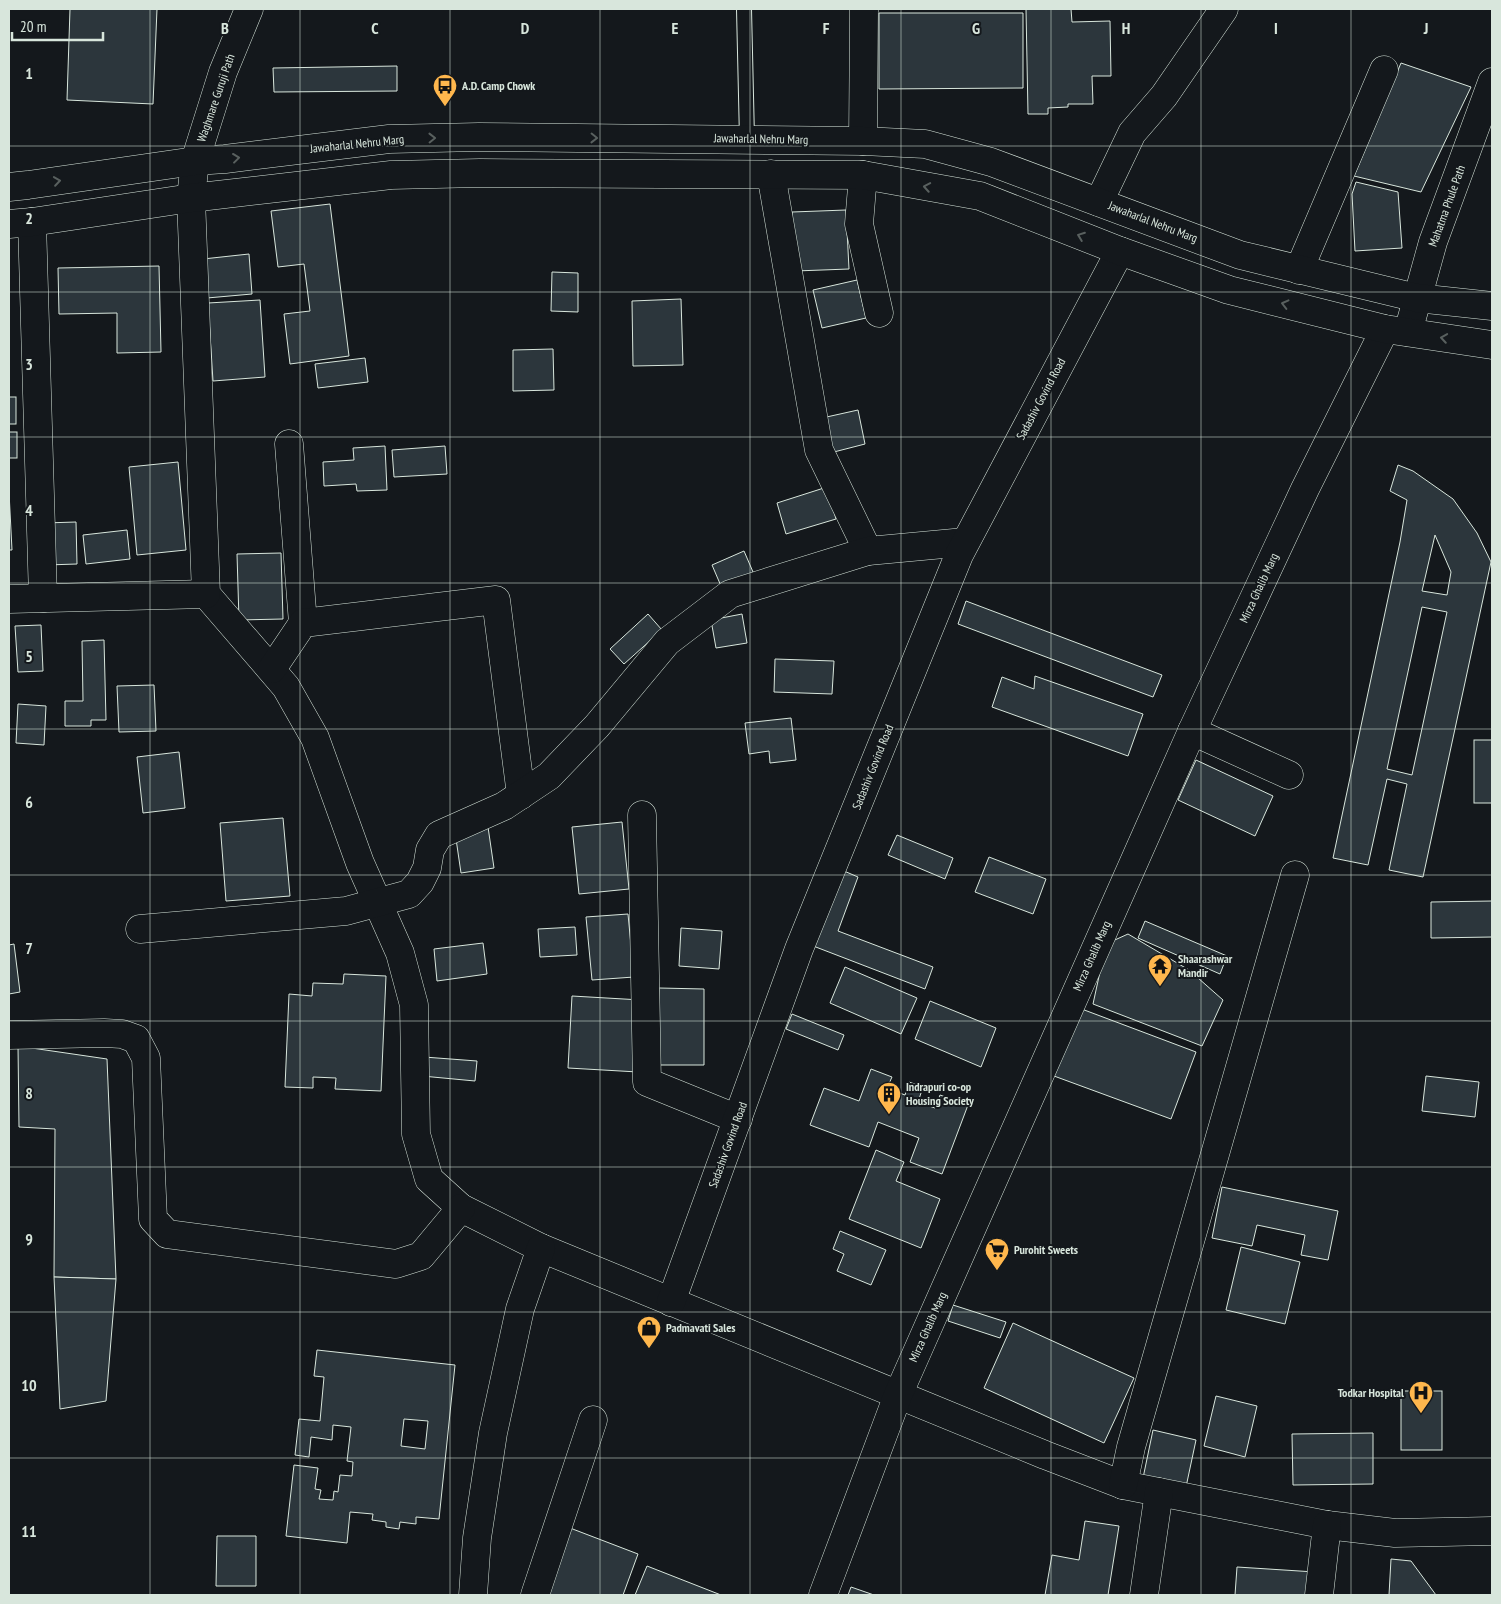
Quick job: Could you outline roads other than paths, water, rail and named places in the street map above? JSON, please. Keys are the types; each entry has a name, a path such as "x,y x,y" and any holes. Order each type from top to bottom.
{"street":[{"name":"Waghmare Guruji Path","path":"206,594 191,198 195,160 223,72 250,9"},
{"path":"864,9 863,141 859,224 878,313"},
{"path":"1099,202 1132,133 1164,96 1224,9"},
{"path":"1299,270 1384,70"},
{"name":"Mahatma Phule Path","path":"1397,330 1417,298 1433,242 1492,82"},
{"name":"Jawaharlal Nehru Marg","path":"9,187 195,160 225,159 389,139 489,137 747,139 925,144 992,162 1240,255 1417,298 1492,306"},
{"path":"43,598 20,223 191,198 391,176 480,173 862,175 980,196 1120,251 1229,290 1397,330 1492,345"},
{"path":"771,174 819,450 868,551"},
{"name":"Sadashiv Govind Road","path":"671,1302 799,949 965,542 1120,251"},
{"name":"Mirza Ghalib Marg","path":"823,1595 898,1395 1192,731 1305,489 1397,330"},
{"path":"272,669 304,623 289,444"},
{"path":"140,929 346,911 409,894 420,882 427,868 430,850 439,835 504,806 549,776 597,726 667,642 730,594 868,551 965,542"},
{"path":"9,599 206,594 286,687 314,738 360,863 400,953 414,1005 416,1134 429,1179 461,1208 541,1248 1045,1455 1123,1485 1327,1525 1395,1533 1492,1531"},
{"path":"304,623 496,600 521,795"},
{"path":"1192,731 1289,775"},
{"path":"642,815 647,1082 738,1119"},
{"path":"1123,1485 1131,1447 1295,875"},
{"path":"9,1036 104,1033 122,1034 136,1040 146,1058 153,1219 166,1234 396,1264 421,1256 461,1208"},
{"path":"473,1595 477,1538 492,1433 520,1309 541,1248"},
{"path":"536,1595 593,1420"},
{"path":"1144,1595 1159,1492"},
{"path":"1319,1595 1327,1525"}],"lane":[{"path":"744,9 747,139"}],"place":[{"name":"A.D. Camp Chowk","path":"445,107"},
{"name":"Shaarashwar Mandir","path":"1160,987"},
{"name":"Indrapuri co-op Housing Society","path":"889,1115"},
{"name":"Purohit Sweets","path":"997,1271"},
{"name":"Padmavati Sales","path":"649,1349"},
{"name":"Todkar Hospital","path":"1421,1414"}]}
